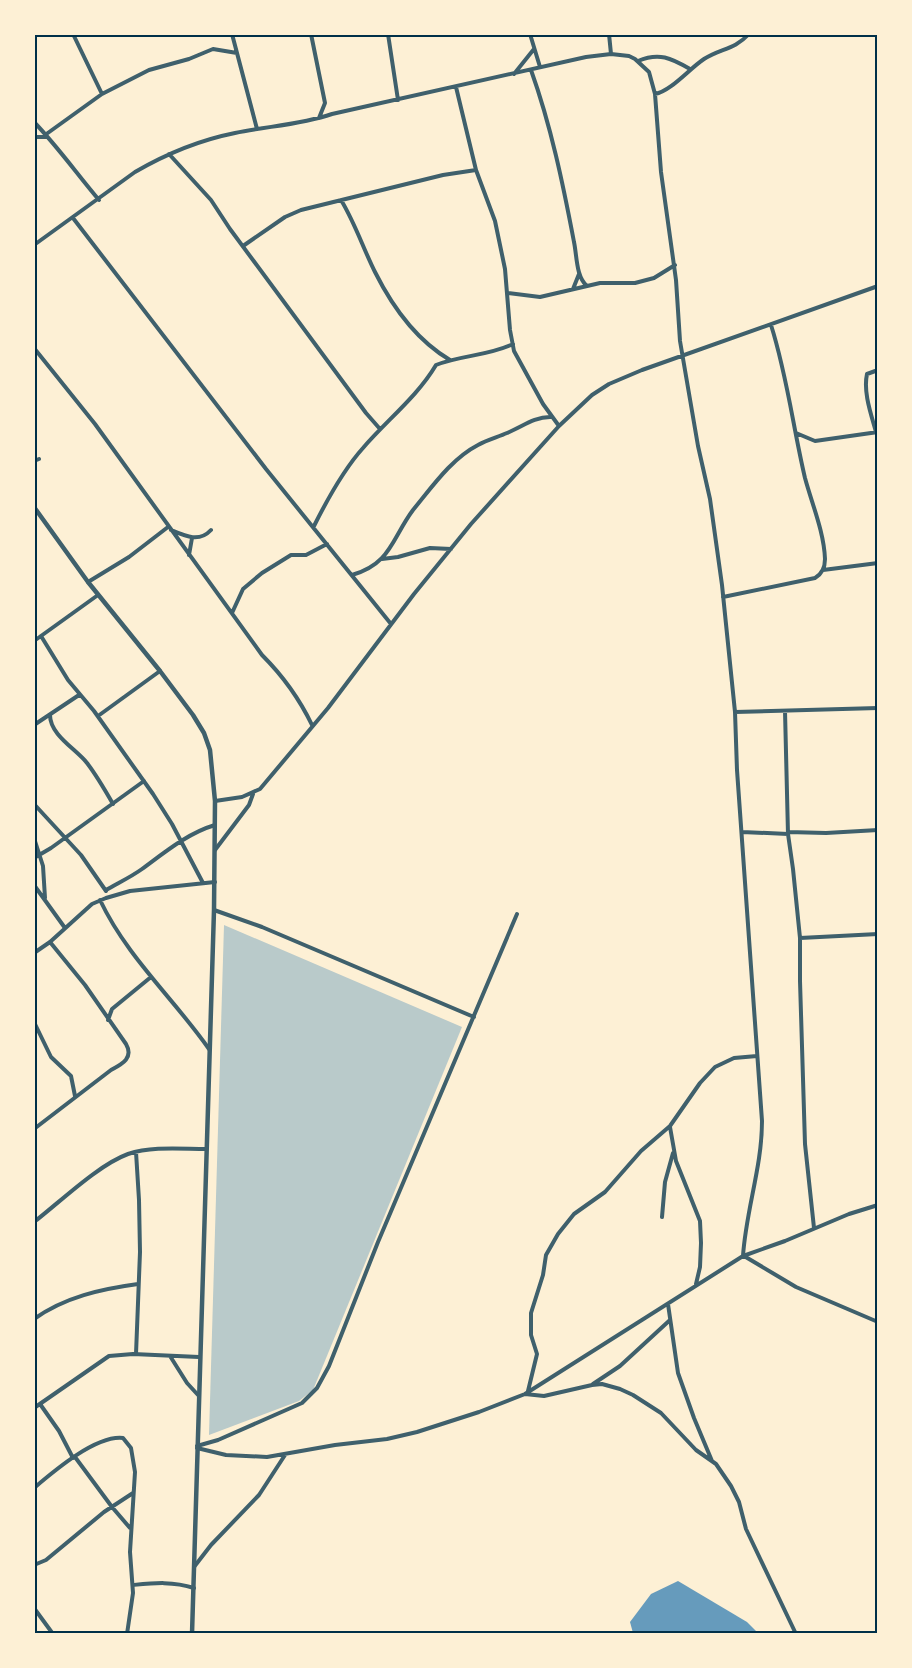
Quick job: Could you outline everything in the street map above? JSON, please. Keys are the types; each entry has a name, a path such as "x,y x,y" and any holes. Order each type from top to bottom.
{"street":[{"path":"73,34 102,94"},
{"path":"232,34 257,129"},
{"path":"311,34 325,103 318,118"},
{"path":"388,34 398,100"},
{"path":"530,34 540,67"},
{"path":"609,34 611,54"},
{"path":"655,94 667,88 713,54 739,45 749,34"},
{"path":"34,136 45,136 102,94 149,70 213,49 237,53"},
{"path":"514,74 534,49"},
{"path":"34,245 135,172 169,154 218,137 291,125 540,67 611,54 628,56 638,61 649,72 655,94 664,199 675,265 682,356 711,508 735,712 736,759 762,1121 761,1148 746,1227 743,1256"},
{"path":"638,61 646,57 664,56 690,69"},
{"path":"531,70 552,137 579,273 587,286"},
{"path":"456,87 476,170 495,220 508,292 513,344 527,376 551,417 559,426"},
{"path":"34,123 75,167 82,180 99,200"},
{"path":"169,154 205,192 380,429"},
{"path":"243,246 285,217 301,210 443,175 476,170"},
{"path":"341,200 374,270 395,306 418,335 450,360"},
{"path":"73,218 266,469 391,624"},
{"path":"508,292 540,297 587,286 644,281 654,278 675,265"},
{"path":"573,290 579,273"},
{"path":"215,850 249,805 254,794 328,708 391,624 452,549 559,426 592,395 609,384 682,356 878,286"},
{"path":"723,597 818,577 825,563 783,366 771,325"},
{"path":"314,526 355,457 406,404 436,365 493,352 513,344"},
{"path":"34,348 102,433 169,529 298,701 312,725"},
{"path":"796,432 815,441 877,432 866,380 867,374 878,370"},
{"path":"352,575 366,570 382,559 397,539 412,512 438,480 462,456 479,444 530,422 551,417"},
{"path":"34,507 88,582 193,715 204,733 210,750 215,801 214,910 192,1634"},
{"path":"169,529 192,538 202,537 211,530"},
{"path":"88,582 169,529"},
{"path":"189,555 192,538"},
{"path":"232,613 243,589 262,573 291,555 306,555 327,544"},
{"path":"382,559 430,548 452,549"},
{"path":"823,570 878,563"},
{"path":"34,641 98,595"},
{"path":"41,636 63,673 98,716 144,781 203,883"},
{"path":"98,716 160,671"},
{"path":"34,725 79,695"},
{"path":"735,712 878,708"},
{"path":"785,711 788,833 794,869 800,938 805,1144 814,1228"},
{"path":"51,714 51,721 55,729 89,765 113,804"},
{"path":"34,858 66,838 144,781"},
{"path":"215,801 254,794"},
{"path":"34,804 66,838 109,897"},
{"path":"106,890 130,877 162,853 201,830 215,825"},
{"path":"742,832 826,833 878,830"},
{"path":"34,838 43,866 45,898"},
{"path":"34,952 50,942 92,904 100,900 130,891 214,882"},
{"path":"34,885 65,928"},
{"path":"100,900 119,934 210,1051"},
{"path":"214,910 262,927 474,1017"},
{"path":"197,1447 302,1403 317,1388 518,914"},
{"path":"800,938 878,934"},
{"path":"34,1128 128,1058 129,1052 126,1044 85,985 50,942"},
{"path":"108,1020 112,1009 151,977"},
{"path":"34,1022 51,1057 71,1076 75,1096"},
{"path":"526,1393 537,1354 531,1335 531,1313 546,1255 569,1220 580,1209 605,1192 641,1151 670,1126 700,1083 715,1067 734,1058 757,1056"},
{"path":"34,1120 40,1125"},
{"path":"670,1126 681,1178 700,1221 702,1243 700,1268 695,1286"},
{"path":"34,1222 106,1164 136,1152 206,1149"},
{"path":"662,1217 667,1172 674,1151"},
{"path":"136,1152 139,1200 136,1354"},
{"path":"197,1447 226,1455 250,1457 285,1454 417,1432 479,1412 526,1393 743,1256 878,1205"},
{"path":"743,1256 796,1287 878,1322"},
{"path":"34,1319 54,1306 74,1298 138,1284"},
{"path":"668,1304 678,1372 694,1418 713,1461 736,1496 746,1528 796,1634"},
{"path":"592,1385 620,1366 670,1320"},
{"path":"34,1408 103,1358 115,1354 199,1357"},
{"path":"170,1356 187,1383 198,1395"},
{"path":"526,1393 544,1396 602,1384 620,1389 653,1407 696,1449 713,1461"},
{"path":"40,1404 74,1457 131,1528"},
{"path":"34,1488 74,1457 108,1439 123,1438 131,1448 135,1466 130,1571 133,1585 127,1634"},
{"path":"194,1567 211,1545 259,1495 285,1454"},
{"path":"34,1565 46,1560 67,1541 133,1493"},
{"path":"133,1585 175,1582 194,1588"},
{"path":"35,1611 53,1634"}],"shaded area":[{"path":"224,925 462,1027 313,1390 299,1401 209,1435"}],"water":[{"path":"678,1581 747,1622 758,1633 633,1633 630,1622 651,1594"}]}
